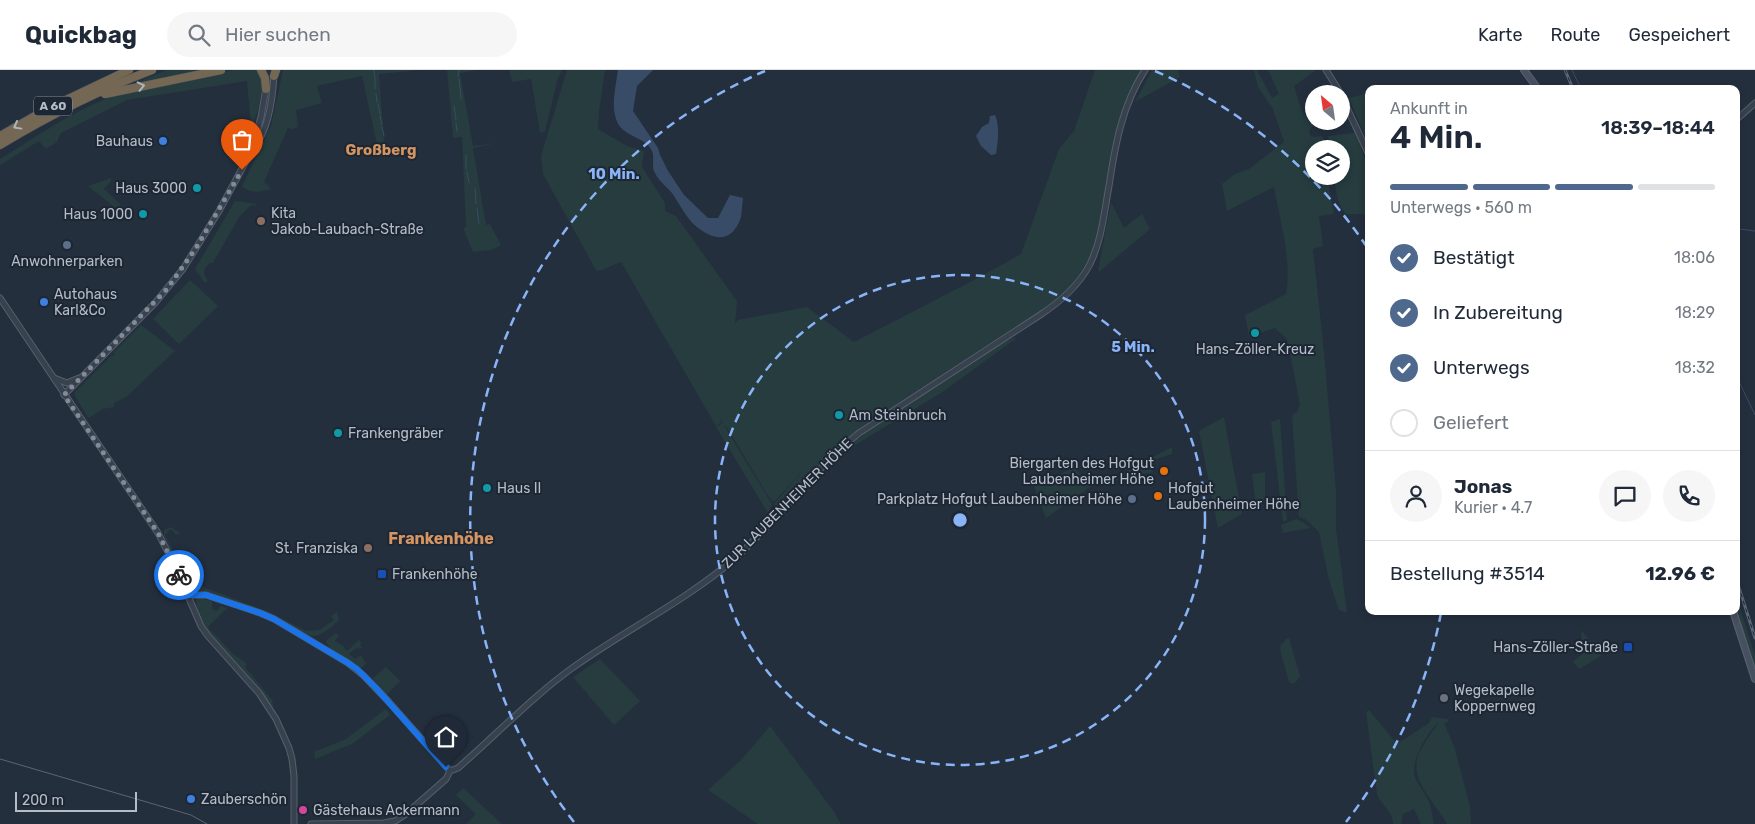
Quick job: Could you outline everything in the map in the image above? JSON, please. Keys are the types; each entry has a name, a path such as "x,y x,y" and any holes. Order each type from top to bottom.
{"highway":[{"path":"107,79 123,70"},
{"name":"A 60","path":"0,136 49,108 129,70"},
{"name":"A 60","path":"0,145 89,97 152,70"},
{"path":"89,97 221,70"},
{"path":"260,70 265,78 266,89"}],"main road":[{"path":"1524,70 1535,85"},
{"path":"1734,615 1755,679"}],"street":[{"path":"251,152 261,117 267,70"},
{"name":"ZUR LAUBENHEIMER HÖHE","path":"311,824 395,821 418,804 446,779 450,771 463,763 574,666 700,586 732,560 835,453 859,434 1040,315 1070,291 1089,265 1099,243 1118,136 1130,98 1145,70"},
{"path":"1326,70 1335,85"},
{"path":"64,395 155,302 182,269 219,211 251,152 261,138 272,98 275,72"},
{"path":"1740,116 1755,103"},
{"path":"1350,114 1365,146"},
{"path":"0,298 158,533 167,548 201,626 259,693 276,719 292,759 294,824"},
{"path":"52,377 66,383 84,375"},
{"path":"188,595 206,595 266,616 348,663 370,682 450,771"}],"green space":[{"path":"167,70 208,70 125,87"},
{"path":"234,70 256,70 260,75 262,81 261,97 253,126 251,125 247,81 127,100 61,133 57,142 46,149 39,141 0,165 0,159 60,122 112,96 146,86"},
{"path":"283,70 420,70 379,74 384,142 377,144 362,76 317,86 322,103 296,110 298,127 288,128 264,182 271,189 248,190 242,186 271,126"},
{"path":"447,70 478,70 460,73 473,146 497,143 473,148 486,225 490,224 501,245 491,250 473,252 463,228 466,227 462,137 453,138"},
{"path":"509,70 562,70 558,78 545,131 540,133 531,79 512,82"},
{"path":"567,70 605,70 598,129 629,147 644,151 642,167 665,203 665,211 676,216 737,301 735,324 738,320 807,307 854,342 1021,254 1059,149 1074,131 1095,70 1143,70 1123,111 1117,133 1096,246 1073,283 1054,302 861,427 826,459 771,516 775,503 805,468 774,502 768,496 728,429 723,424 772,504 768,513 716,427 723,423 719,416 722,422 716,426 621,262 599,271 596,270 543,174 541,156"},
{"path":"1152,70 1178,70 1180,77 1135,102"},
{"path":"1254,70 1257,70 1272,98 1279,94 1268,70 1316,70 1294,86 1305,115 1305,130 1309,130 1311,137 1322,136 1324,139 1305,140 1305,185 1329,185 1334,214 1319,216 1323,246 1313,249 1336,491 1336,528 1347,613 1339,610 1329,580 1319,532 1305,519 1299,517 1292,415 1297,412 1300,404 1287,339 1275,328 1249,337 1245,315 1286,294 1288,267 1274,187 1227,211 1222,184 1235,174 1249,169 1284,142 1273,109 1258,87"},
{"path":"1365,94 1365,136 1350,98"},
{"path":"1355,133 1365,158 1365,214 1346,214 1336,192 1335,185 1350,185 1350,140 1329,140 1328,136"},
{"path":"111,178 111,181 104,189 121,205 117,209 88,186"},
{"path":"235,201 257,205 250,206 239,217 213,263 210,263 205,268 204,274 208,281 204,282 195,269"},
{"path":"1111,202 1124,228 1142,214 1150,229 1099,272 1098,270"},
{"path":"190,280 218,306 179,344 153,319"},
{"path":"141,325 175,351 126,397 114,403 114,407 103,409 88,418 75,396 75,392 112,355 115,355 113,353"},
{"path":"1018,337 941,393 855,445 843,450 987,352 1010,339"},
{"path":"1224,417 1242,514 1218,528 1199,431"},
{"path":"1280,419 1287,520 1283,522 1271,422"},
{"path":"1172,447 1172,454 1152,460 1153,472 1117,480 1113,478"},
{"path":"1075,467 1093,485 1046,518 1034,486"},
{"path":"1265,472 1265,502 1259,507 1256,505 1252,474"},
{"path":"1296,519 1311,528 1283,533 1281,525"},
{"path":"171,527 180,533 176,535 171,529 165,535 182,568 195,584 269,612 306,631 319,630 334,620 331,616 337,612 339,620 327,630 317,636 313,636 298,631 254,608 223,598 194,592 190,588 164,536 164,530"},
{"path":"201,598 212,601 212,609 216,611 220,606 227,608 208,627 231,652 247,664 245,667 273,701 274,706 272,707 256,686 224,653 208,633 197,611 196,600"},
{"path":"1740,608 1755,655 1755,671 1737,615 1740,615"},
{"path":"1582,631 1601,656 1579,669 1573,662 1586,651 1581,636"},
{"path":"336,633 339,636 335,641 347,651 359,640 362,643 360,644 362,647 359,649 358,647 349,654 355,659 361,655 366,664 360,669 335,653 328,645 326,641"},
{"path":"1289,638 1300,676 1292,684 1289,682 1280,646"},
{"path":"600,659 640,701 614,725 573,677"},
{"path":"386,667 400,681 386,695 372,679"},
{"path":"386,709 390,715 352,744 315,759 314,752 346,739"},
{"path":"1369,710 1397,744 1429,723 1432,717 1448,719 1448,722 1444,723 1454,746 1470,806 1471,824 1447,824 1419,780 1417,761 1420,751 1439,722 1429,733 1421,748 1417,756 1414,771 1417,781 1429,801 1434,824 1421,824 1414,809 1403,814 1401,824 1393,824 1391,815 1377,794 1366,712"},
{"path":"770,726 835,813 841,824 758,824 708,790 741,760"},
{"path":"463,788 502,824 466,824 476,814 456,795"}],"water":[{"path":"618,70 653,70 637,86 633,111 658,148 668,171 684,195 708,218 718,218 730,195 743,198 738,225 728,235 717,237 710,235 694,224 655,173 653,153 649,146 628,134 619,125 614,107"},
{"path":"995,115 998,129 996,154 991,155 981,146 976,136 982,127 989,123 990,116"}],"waterway":[{"path":"374,70 375,78"},
{"path":"458,77 459,70"},
{"path":"1572,70 1579,85"},
{"path":"375,79 375,89"},
{"path":"459,79 461,99"},
{"path":"376,94 377,102"},
{"path":"378,104 380,114"},
{"path":"454,106 456,120"},
{"path":"380,116 382,125"},
{"path":"456,123 457,131"},
{"path":"382,127 384,136"},
{"path":"466,155 466,169"},
{"path":"467,172 469,183"},
{"path":"475,189 476,204"},
{"path":"477,208 479,224"},
{"path":"1740,229 1755,231"},
{"path":"1740,383 1755,415"}],"tram line":[{"path":"0,759 191,815 207,824"}],"railway":[{"path":"1565,70 1571,85"},
{"path":"1740,591 1755,638"}],"way so far":[{"path":"179,575 158,533 64,395 167,289 196,248 242,170"}],"place":[{"name":"Bauhaus","path":"163,141"},
{"name":"Haus 3000","path":"197,188"},
{"name":"Haus 1000","path":"143,214"},
{"name":"Kita Jakob-Laubach-Straße","path":"261,221"},
{"name":"Anwohnerparken","path":"67,245"},
{"name":"Autohaus Karl&Co","path":"44,302"},
{"name":"Hans-Zöller-Kreuz","path":"1255,333"},
{"name":"Am Steinbruch","path":"839,415"},
{"name":"Frankengräber","path":"338,433"},
{"name":"Biergarten des Hofgut Laubenheimer Höhe","path":"1164,471"},
{"name":"Haus II","path":"487,488"},
{"name":"Hofgut Laubenheimer Höhe","path":"1158,496"},
{"name":"Parkplatz Hofgut Laubenheimer Höhe","path":"1132,499"},
{"name":"St. Franziska","path":"368,548"},
{"name":"Frankenhöhe","path":"382,574"},
{"name":"Hans-Zöller-Straße","path":"1628,647"},
{"name":"Wegekapelle Koppernweg","path":"1444,698"},
{"name":"Zauberschön","path":"191,799"},
{"name":"Gästehaus Ackermann","path":"303,810"}],"district":[{"name":"Großberg","path":"381,150"},
{"name":"Frankenhöhe","path":"441,538"}],"route":[{"path":"179,575 188,595 206,595 274,619 357,669 446,767"}]}
